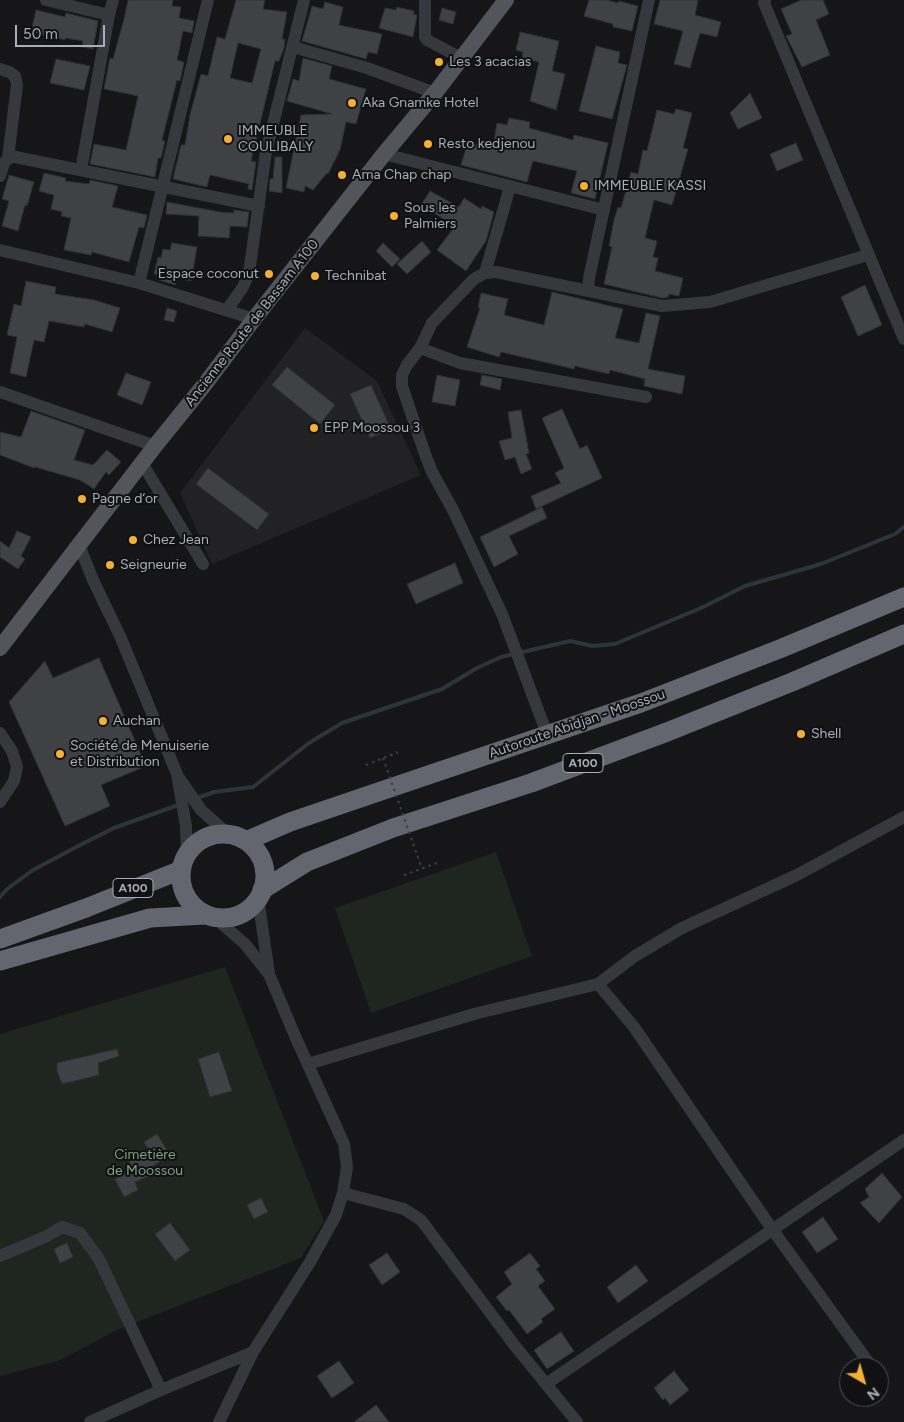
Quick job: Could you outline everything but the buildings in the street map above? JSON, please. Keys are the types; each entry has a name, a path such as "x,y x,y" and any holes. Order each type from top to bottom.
{"highway":[{"name":"Autoroute Abidjan - Moossou","path":"246,841 290,822 641,703 782,648 904,597"},
{"name":"A100","path":"260,894 307,862 393,828 531,783 658,735 792,682 904,634"},
{"path":"216,834 228,834 246,841 256,850 263,863 265,877 260,894 250,908 227,918 210,916 194,907 186,896 181,884 184,862 194,844 216,834"},
{"name":"A100","path":"0,939 86,908 184,862"},
{"name":"A100","path":"0,961 150,918 210,916"}],"main road":[{"name":"Ancienne Route de Bassam A100","path":"0,648 155,446 206,384 254,319 384,154 435,93 506,0"}],"street":[{"path":"46,0 109,15"},
{"path":"81,170 113,0"},
{"path":"139,283 208,0"},
{"path":"227,310 243,287 249,273 266,152 304,0"},
{"path":"425,0 425,37 427,40 461,58"},
{"path":"588,291 589,278 650,0"},
{"path":"761,1 904,339"},
{"path":"293,47 367,68 435,93"},
{"path":"0,70 15,76 17,85 8,158 4,163 0,176"},
{"path":"384,154 604,210"},
{"path":"8,158 15,157 259,206"},
{"path":"485,273 510,187"},
{"path":"0,250 139,283 254,319"},
{"path":"547,734 502,614 454,510 432,472 402,386 402,374 420,348 432,323 474,279 485,273 496,272 662,306 710,302 868,255"},
{"path":"420,348 460,363 646,396"},
{"path":"0,392 155,446"},
{"path":"142,463 203,564"},
{"path":"79,545 93,580 120,636 177,774 201,810 228,834"},
{"path":"0,734 12,751 17,767 14,781 0,802"},
{"path":"177,774 186,826 184,862"},
{"path":"308,1064 474,1014 598,984 634,956 682,928 797,875 904,817"},
{"path":"260,894 269,974"},
{"path":"210,916 245,944 269,974 344,1144 346,1167 343,1193 336,1215 253,1352 219,1422"},
{"path":"598,984 634,1027 772,1229 864,1357"},
{"path":"546,1384 904,1140"},
{"path":"343,1193 404,1209 421,1220 515,1346 577,1422"},
{"path":"2,1251 47,1236 62,1227 80,1233 99,1259 161,1390"},
{"path":"90,1422 253,1352"}],"path":[{"path":"366,765 398,752"},
{"path":"383,758 422,869"},
{"path":"404,876 437,863"}],"shaded area":[{"name":"EPP Moossou 3","path":"305,328 377,381 421,475 212,564 180,493"}],"green space":[{"path":"496,852 532,956 371,1013 335,908"},
{"name":"Cimetière de Moossou","path":"225,967 324,1221 301,1258 119,1329 58,1361 0,1376 0,1034"}],"waterway":[{"path":"197,798 214,792 253,787 309,743 342,723 442,689 477,668 501,657 570,641 593,646 615,644 701,608 745,586 821,564 895,534 904,527"},
{"path":"0,897 7,889 33,870 84,843 114,828 181,804"}],"place":[{"name":"Les 3 acacias","path":"439,62"},
{"name":"Aka Gnamke Hotel","path":"352,103"},
{"name":"IMMEUBLE COULIBALY","path":"228,139"},
{"name":"Resto kedjenou","path":"428,144"},
{"name":"Ama Chap chap","path":"342,175"},
{"name":"IMMEUBLE KASSI","path":"584,186"},
{"name":"Sous les Palmiers","path":"394,216"},
{"name":"Espace coconut","path":"269,274"},
{"name":"Technibat","path":"315,276"},
{"name":"EPP Moossou 3","path":"314,428"},
{"name":"Pagne d‘or","path":"82,499"},
{"name":"Chez Jean","path":"133,540"},
{"name":"Seigneurie","path":"110,565"},
{"name":"Auchan","path":"103,721"},
{"name":"Shell","path":"801,734"},
{"name":"Société de Menuiserie et Distribution","path":"60,754"}]}
